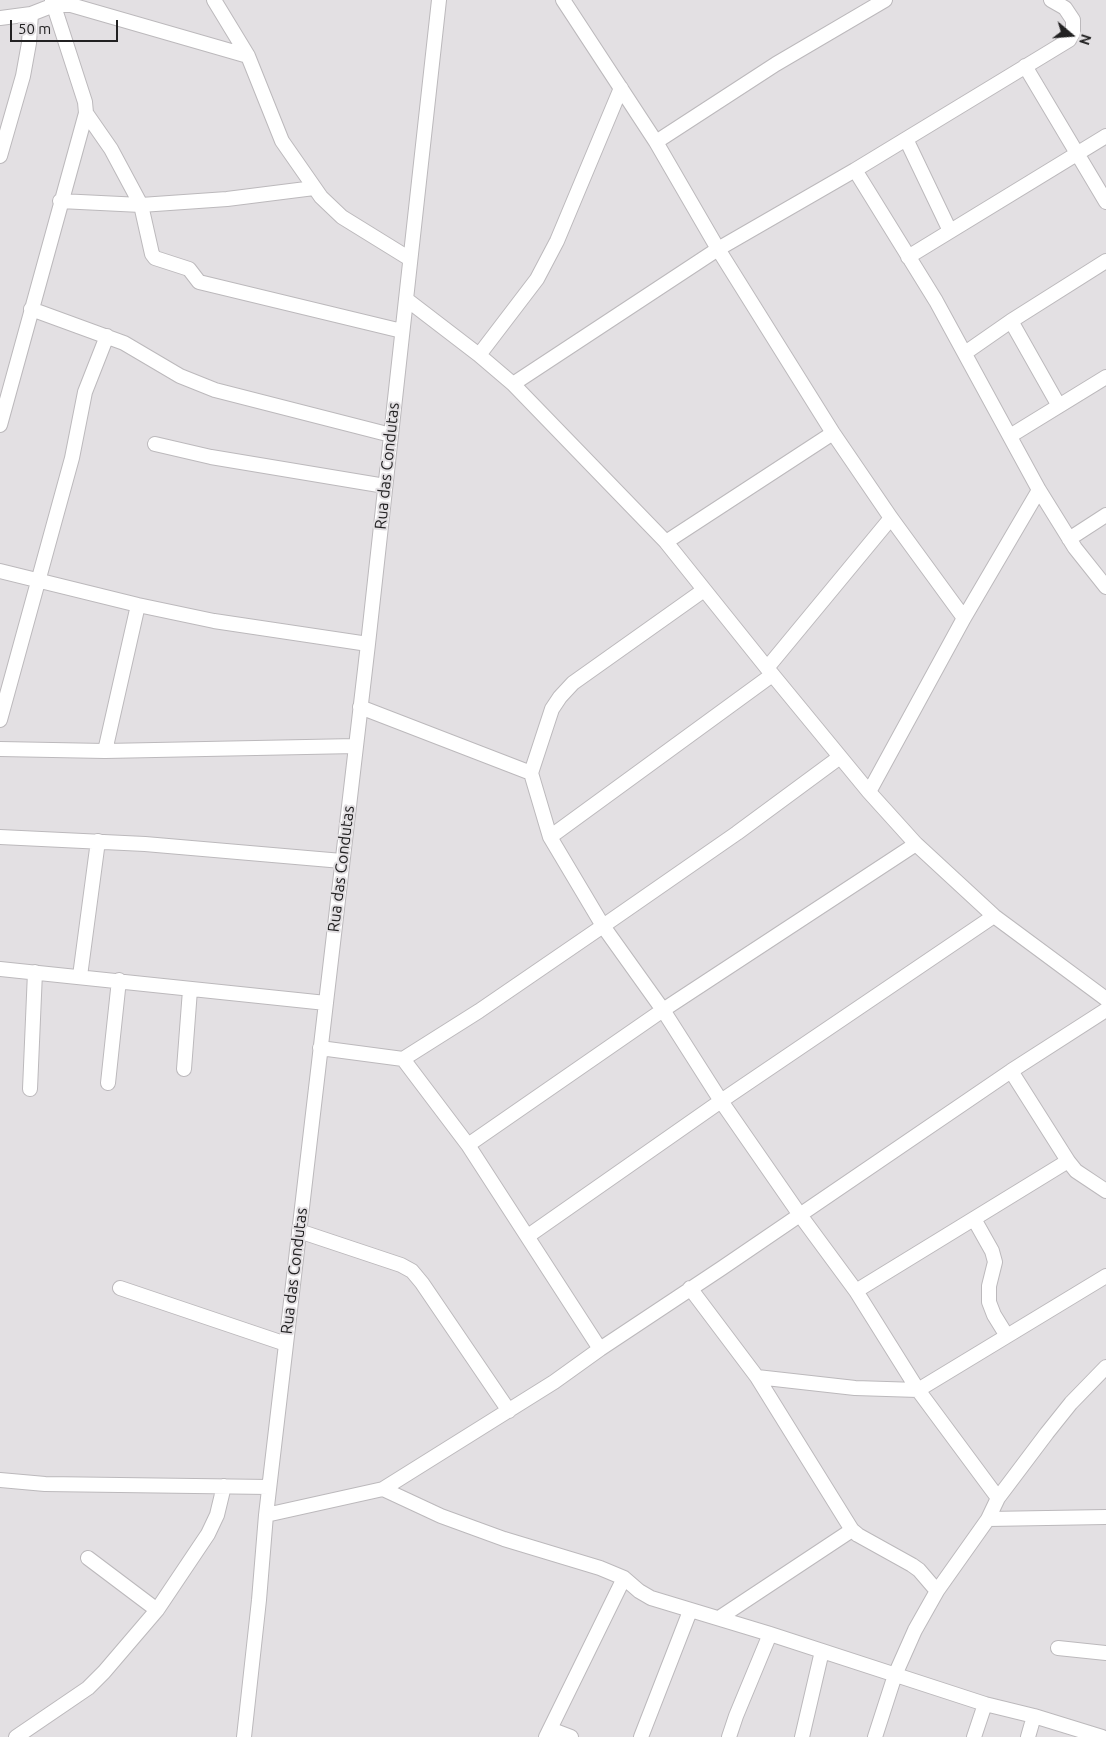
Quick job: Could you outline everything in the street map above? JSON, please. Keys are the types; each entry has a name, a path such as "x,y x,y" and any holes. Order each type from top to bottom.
{"street":[{"path":"214,0 248,56 282,141 321,198 342,217 410,259"},
{"name":"Rua das Condutas","path":"244,1737 269,1487 368,644 439,0"},
{"path":"563,0 656,142 718,249 834,432 891,518 964,618"},
{"path":"656,142 776,64 885,0"},
{"path":"513,384 718,249 855,170 1069,40 1073,33 1073,20 1065,8 1051,0"},
{"path":"0,18 31,14 53,3 70,5 248,56"},
{"path":"0,425 60,201 86,113 85,102 53,3"},
{"path":"0,156 23,76 29,43 31,14"},
{"path":"1025,66 1106,202"},
{"path":"479,355 537,279 571,211 621,88"},
{"path":"86,113 111,149 141,205 155,258 189,269 199,282 402,331"},
{"path":"908,257 1106,136"},
{"path":"906,139 950,231"},
{"path":"855,170 936,301 1039,490 1075,548 1106,587"},
{"path":"60,201 141,205 227,199 314,188"},
{"path":"965,353 1011,321 1106,261"},
{"path":"406,299 479,355 513,384 666,542 840,757 916,844 994,916 1106,999"},
{"path":"31,308 124,343 180,376 215,390 391,435"},
{"path":"1011,321 1059,406"},
{"path":"0,720 72,458 85,392 107,336"},
{"path":"1010,436 1106,377"},
{"path":"666,542 834,432"},
{"path":"155,444 211,457 385,486"},
{"path":"870,792 964,618 1039,490"},
{"path":"1070,539 1106,515"},
{"path":"550,837 770,671 891,518"},
{"path":"0,571 138,605 214,621 368,644"},
{"path":"704,590 572,683 560,696 552,709 532,774 550,837 602,926 663,1010 721,1101 800,1215 856,1291 918,1390 998,1498"},
{"path":"105,751 138,605"},
{"path":"360,707 532,774"},
{"path":"0,749 105,751 356,746"},
{"path":"320,1048 403,1060 479,1011 737,833 840,757"},
{"path":"0,837 98,841 342,861"},
{"path":"80,976 98,841"},
{"path":"468,1145 663,1010 916,844"},
{"path":"528,1236 721,1101 994,916"},
{"path":"0,969 326,1003"},
{"path":"30,1089 35,972"},
{"path":"108,1083 119,980"},
{"path":"184,1069 190,990"},
{"path":"266,1514 384,1489 509,1411 1011,1070 1106,1010"},
{"path":"403,1060 468,1145 600,1349"},
{"path":"1011,1070 1068,1162 1076,1171 1106,1191"},
{"path":"856,1291 1068,1162"},
{"path":"974,1219 995,1262 989,1286 989,1302 1006,1336"},
{"path":"299,1231 401,1265 412,1271 509,1411"},
{"path":"757,1377 855,1388 918,1390 1106,1276"},
{"path":"120,1288 286,1344"},
{"path":"690,1288 757,1377 852,1530 919,1570 937,1591"},
{"path":"875,1737 895,1675 915,1630 937,1591 988,1519 998,1498 1071,1403 1106,1367"},
{"path":"0,1480 45,1484 269,1487"},
{"path":"16,1737 88,1688 157,1610 208,1534 217,1514 224,1486"},
{"path":"384,1489 441,1516 468,1526 600,1568 624,1578 639,1591 651,1598 690,1611 720,1618 985,1704 1034,1716 1085,1735 1102,1737"},
{"path":"988,1519 1106,1517"},
{"path":"720,1618 852,1530"},
{"path":"88,1558 157,1610"},
{"path":"571,1737 548,1733 624,1578"},
{"path":"641,1737 690,1611"},
{"path":"729,1737 770,1634"},
{"path":"1058,1648 1106,1653"},
{"path":"802,1737 822,1652"},
{"path":"974,1737 985,1704"},
{"path":"1028,1737 1034,1716"}]}
